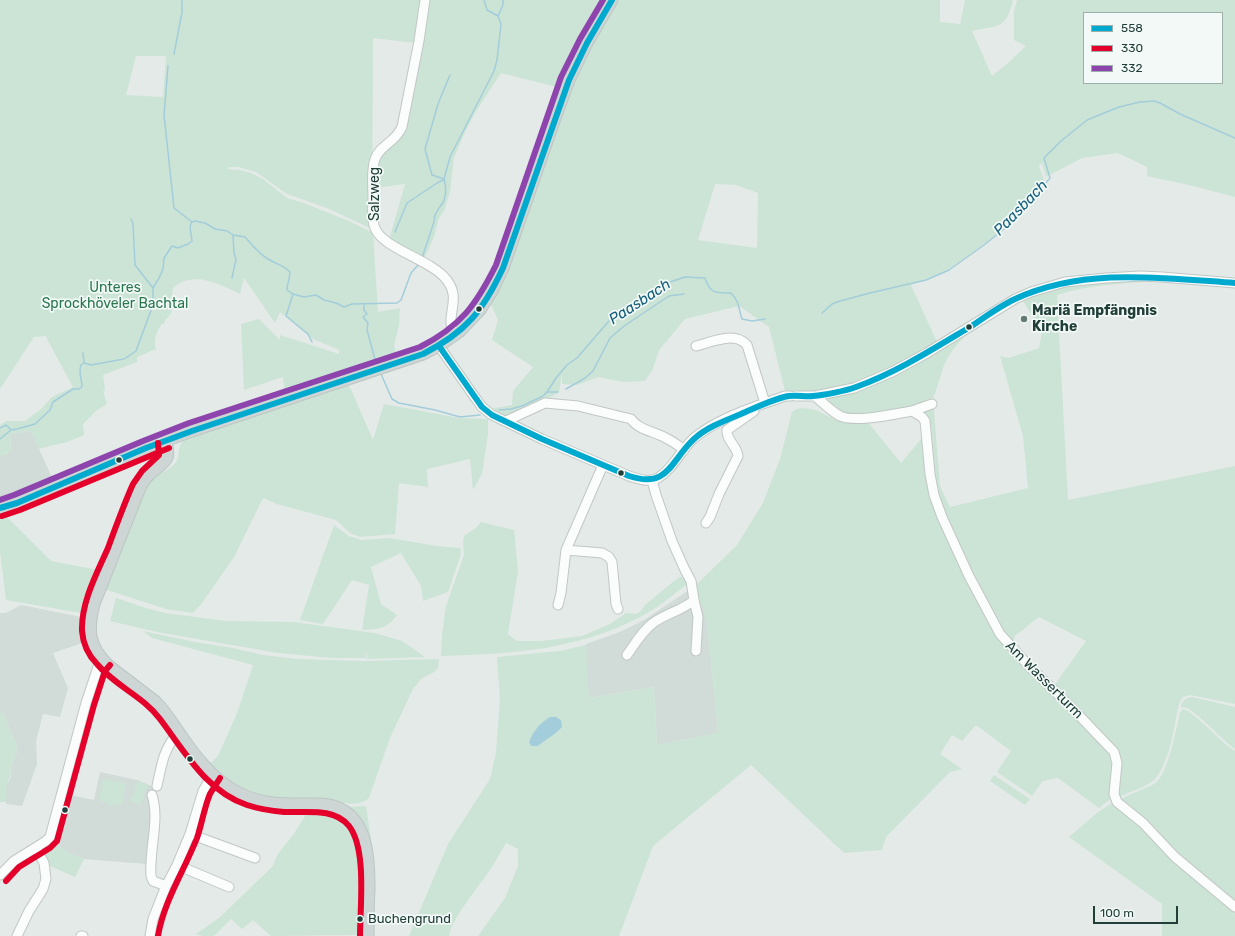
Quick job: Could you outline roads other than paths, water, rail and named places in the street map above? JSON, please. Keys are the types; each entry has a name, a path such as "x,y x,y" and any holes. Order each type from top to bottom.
{"main road":[{"path":"0,508 18,503 192,431 411,358 438,346 454,336 472,320 480,310 498,279 569,80 584,49 612,0"},
{"path":"166,441 169,451 168,456 162,465 147,477 138,490 94,604 90,618 90,630 95,648 103,660 118,674 156,702 201,761 213,774 230,788 256,800 280,804 329,805 350,815 363,834 368,854 368,936"}],"street":[{"name":"Salzweg","path":"425,0 419,41 402,127 397,137 378,153 374,161 373,219 376,230 382,237 396,247 440,272 451,287 454,306 450,322 454,336"},
{"path":"438,346 478,402 492,415 542,439 629,476 641,480 652,480 665,473 694,439 714,425 785,396 815,396 854,388 892,372 927,353 1015,299 1031,292 1065,282 1140,276 1235,283"},
{"path":"696,346 720,339 735,337 742,340 747,345 762,405"},
{"path":"815,396 834,412 850,418 912,411 932,404"},
{"path":"506,422 545,403 578,406 631,419 635,425 662,436 677,444 684,450"},
{"path":"706,523 738,456 738,450 728,438 727,430 762,405"},
{"name":"Am Wasserturm","path":"912,411 922,416 925,421 930,474 934,496 942,517 969,576 1000,634 1028,665 1114,752 1117,763 1114,794 1117,802 1140,820 1175,857 1235,907"},
{"path":"558,606 566,550 603,465"},
{"path":"652,480 672,541 691,581 698,617 696,651"},
{"path":"566,550 602,553 609,557 612,562 618,609"},
{"path":"627,655 642,634 653,623 680,610 694,600"},
{"path":"0,875 14,861 36,848 50,837 86,703 98,667 103,660"},
{"path":"157,786 163,756 167,747 178,732"},
{"path":"150,936 153,919 166,886 190,834 203,791 213,774"},
{"path":"152,795 155,806 151,876 153,881 166,886"},
{"path":"190,834 254,858"},
{"path":"17,936 29,911 43,889 46,879 44,863 36,848"},
{"path":"177,864 229,887"}],"water":[{"path":"550,717 556,717 561,720 562,727 538,746 531,746 529,742 533,734 543,722"}],"waterway":[{"path":"174,54 182,12 182,0"},
{"path":"484,0 487,10 498,16"},
{"path":"422,258 435,215 445,198 446,188 444,179 450,157 494,71 497,60 501,24 498,16 503,5 503,0"},
{"path":"168,66 164,115 174,208 192,222"},
{"path":"444,179 432,175 425,149 438,104 450,75"},
{"name":"Paasbach","path":"822,313 832,304 840,301 926,280 949,270 984,245 1009,225 1050,178 1044,158 1061,141 1087,120 1119,107 1140,102 1154,101 1235,138"},
{"path":"395,232 407,203 443,180"},
{"path":"131,219 133,223 135,265 153,288"},
{"path":"0,439 11,430 35,424 50,410 53,402 73,389 79,389 82,387 80,370 81,365 84,363 91,365 124,359 136,351 153,305 153,288 163,269 164,258 172,246 178,248 192,241 190,226 192,222 195,221 205,223 215,229 245,237 262,255 290,272 287,290 293,294 304,297 316,295 324,300 344,307 352,304 397,303 401,300 411,273 419,264"},
{"path":"232,278 236,259 234,253 233,235"},
{"name":"Paasbach","path":"499,410 522,406 543,396 567,365 577,358 608,322 661,285 685,277 705,278 709,287 714,292 731,293 734,296 742,319 752,321 765,319"},
{"path":"293,294 286,316 308,334 312,342"},
{"path":"566,389 585,378 593,371 610,338 624,326 669,296 684,294"},
{"name":"Paasbach","path":"364,305 364,310 367,314 363,317 368,323 367,330 376,363"},
{"path":"83,353 84,363"},
{"name":"Paasbach","path":"381,374 392,399 399,403 435,410 460,417 480,415"},
{"path":"548,392 558,392"},
{"path":"0,428 6,425 11,430"}],"place":[{"name":"Mariä Empfängnis Kirche","path":"1024,319"},
{"name":"Buchengrund","path":"360,919"}],"park label":[{"name":"Unteres Sprockhöveler Bachtal","path":"115,296"}]}
